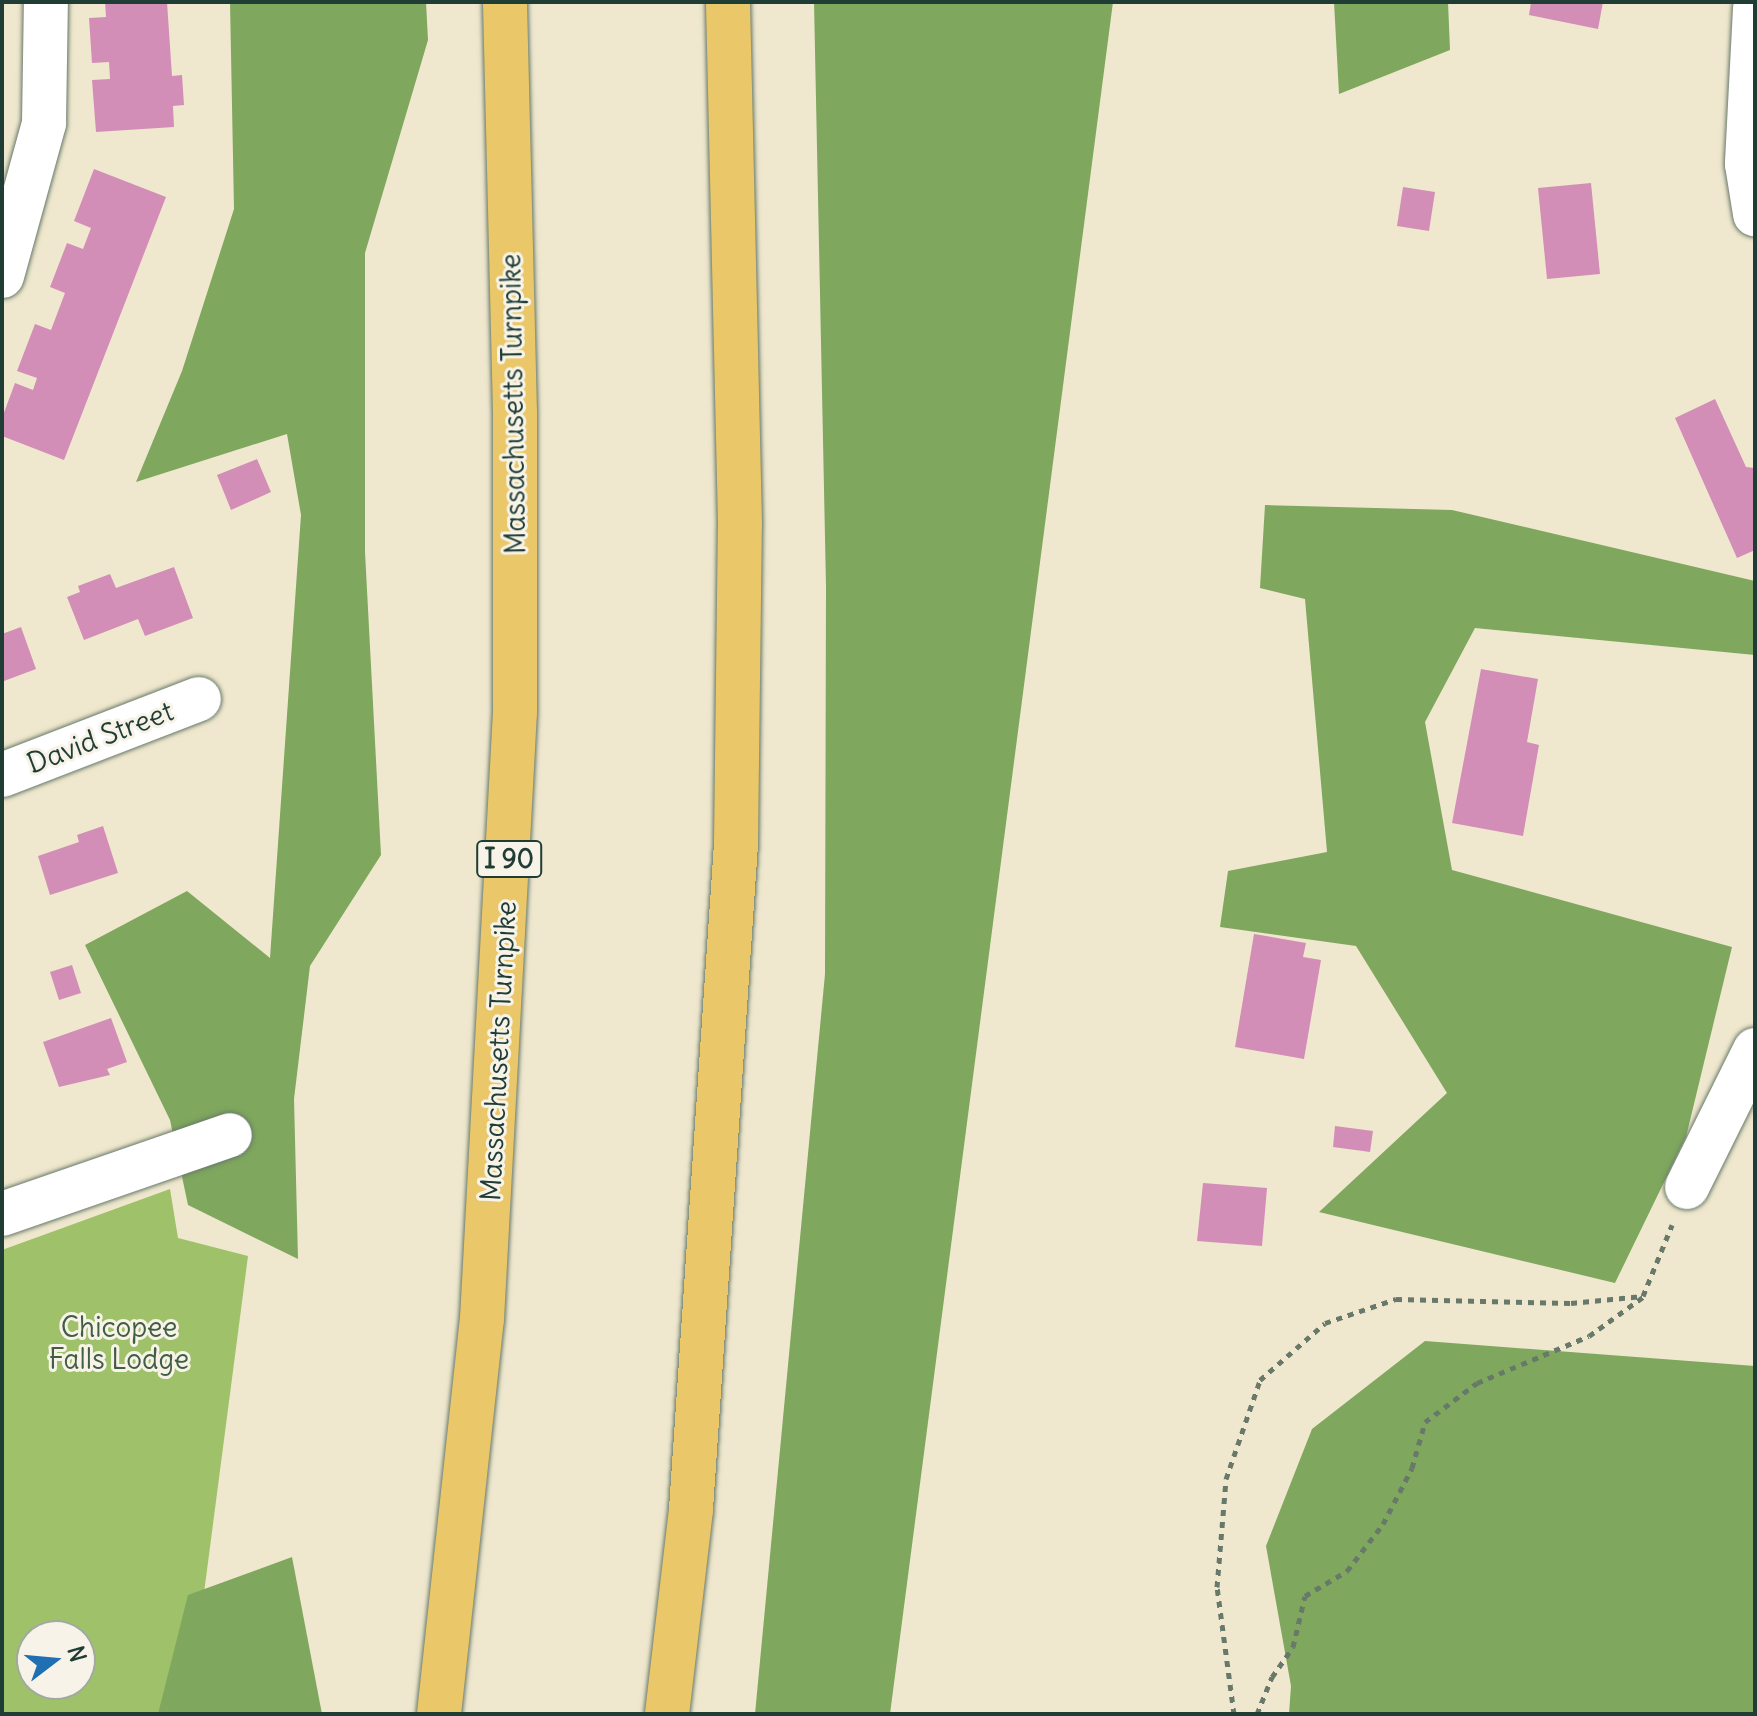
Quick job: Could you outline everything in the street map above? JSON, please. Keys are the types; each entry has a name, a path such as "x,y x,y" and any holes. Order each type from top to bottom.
{"highway":[{"name":"Massachusetts Turnpike","path":"439,1714 482,1319 515,712 515,413 505,2"},
{"path":"667,1714 691,1509 736,843 740,524 728,2"}],"street":[{"path":"2,276 44,123 46,2"},
{"path":"1755,9 1747,164 1755,214"},
{"name":"David Street","path":"2,775 199,699"},
{"path":"1687,1187 1755,1050"},
{"path":"2,1214 230,1135"}],"path":[{"path":"1257,1714 1272,1677 1293,1647 1305,1596 1347,1571 1383,1524 1412,1468 1425,1422 1477,1383 1589,1336 1643,1296 1687,1187"},
{"path":"1234,1714 1219,1571 1226,1479 1260,1380 1325,1323 1396,1299 1571,1303 1643,1296"}],"green space":[{"path":"230,2 426,2 428,40 365,253 365,552 381,855 310,966 294,1099 298,1259 188,1205 170,1120 85,945 187,891 270,958 301,515 287,434 136,482 182,371 234,209"},
{"path":"814,2 1113,2 890,1714 755,1714 825,974 826,586"},
{"path":"1334,2 1448,2 1450,50 1339,94"},
{"path":"1265,505 1452,510 1755,581 1755,655 1475,628 1425,722 1452,870 1732,947 1686,1137 1615,1283 1319,1212 1447,1093 1356,946 1220,927 1228,871 1327,852 1305,599 1260,588"},
{"name":"Chicopee Falls Lodge","path":"170,1189 178,1238 248,1256 195,1662 181,1714 2,1714 2,1250"},
{"path":"1425,1341 1755,1366 1755,1714 1289,1714 1291,1686 1266,1546 1312,1429"},
{"path":"292,1557 322,1714 158,1714 188,1595"}],"building":[{"path":"105,2 167,2 172,76 182,75 184,105 173,106 174,127 96,132 92,80 110,79 109,62 92,63 89,18 106,17"},
{"path":"1531,2 1603,2 1598,29 1529,15"},
{"path":"94,169 166,197 64,460 2,436 2,418 15,383 33,390 37,378 17,371 35,324 51,330 65,293 50,287 67,243 83,249 91,228 74,221"},
{"path":"1591,183 1600,274 1547,279 1538,188"},
{"path":"1403,187 1435,192 1429,231 1397,226"},
{"path":"1715,399 1746,467 1755,468 1755,550 1737,558 1675,418"},
{"path":"257,459 271,492 231,510 217,475"},
{"path":"174,567 193,618 145,636 138,619 84,640 67,597 80,592 78,586 110,574 116,588"},
{"path":"21,627 36,669 4,681 2,688 2,634"},
{"path":"1481,669 1538,679 1527,742 1539,745 1523,836 1452,823"},
{"path":"103,826 118,873 50,895 38,856 79,842 77,835"},
{"path":"1254,934 1306,943 1303,957 1321,960 1304,1059 1235,1047"},
{"path":"72,965 81,993 59,1000 50,972"},
{"path":"111,1018 127,1062 107,1069 110,1075 59,1087 43,1042"},
{"path":"1335,1126 1373,1131 1370,1152 1333,1147"},
{"path":"1203,1183 1267,1188 1262,1246 1197,1241"}]}
